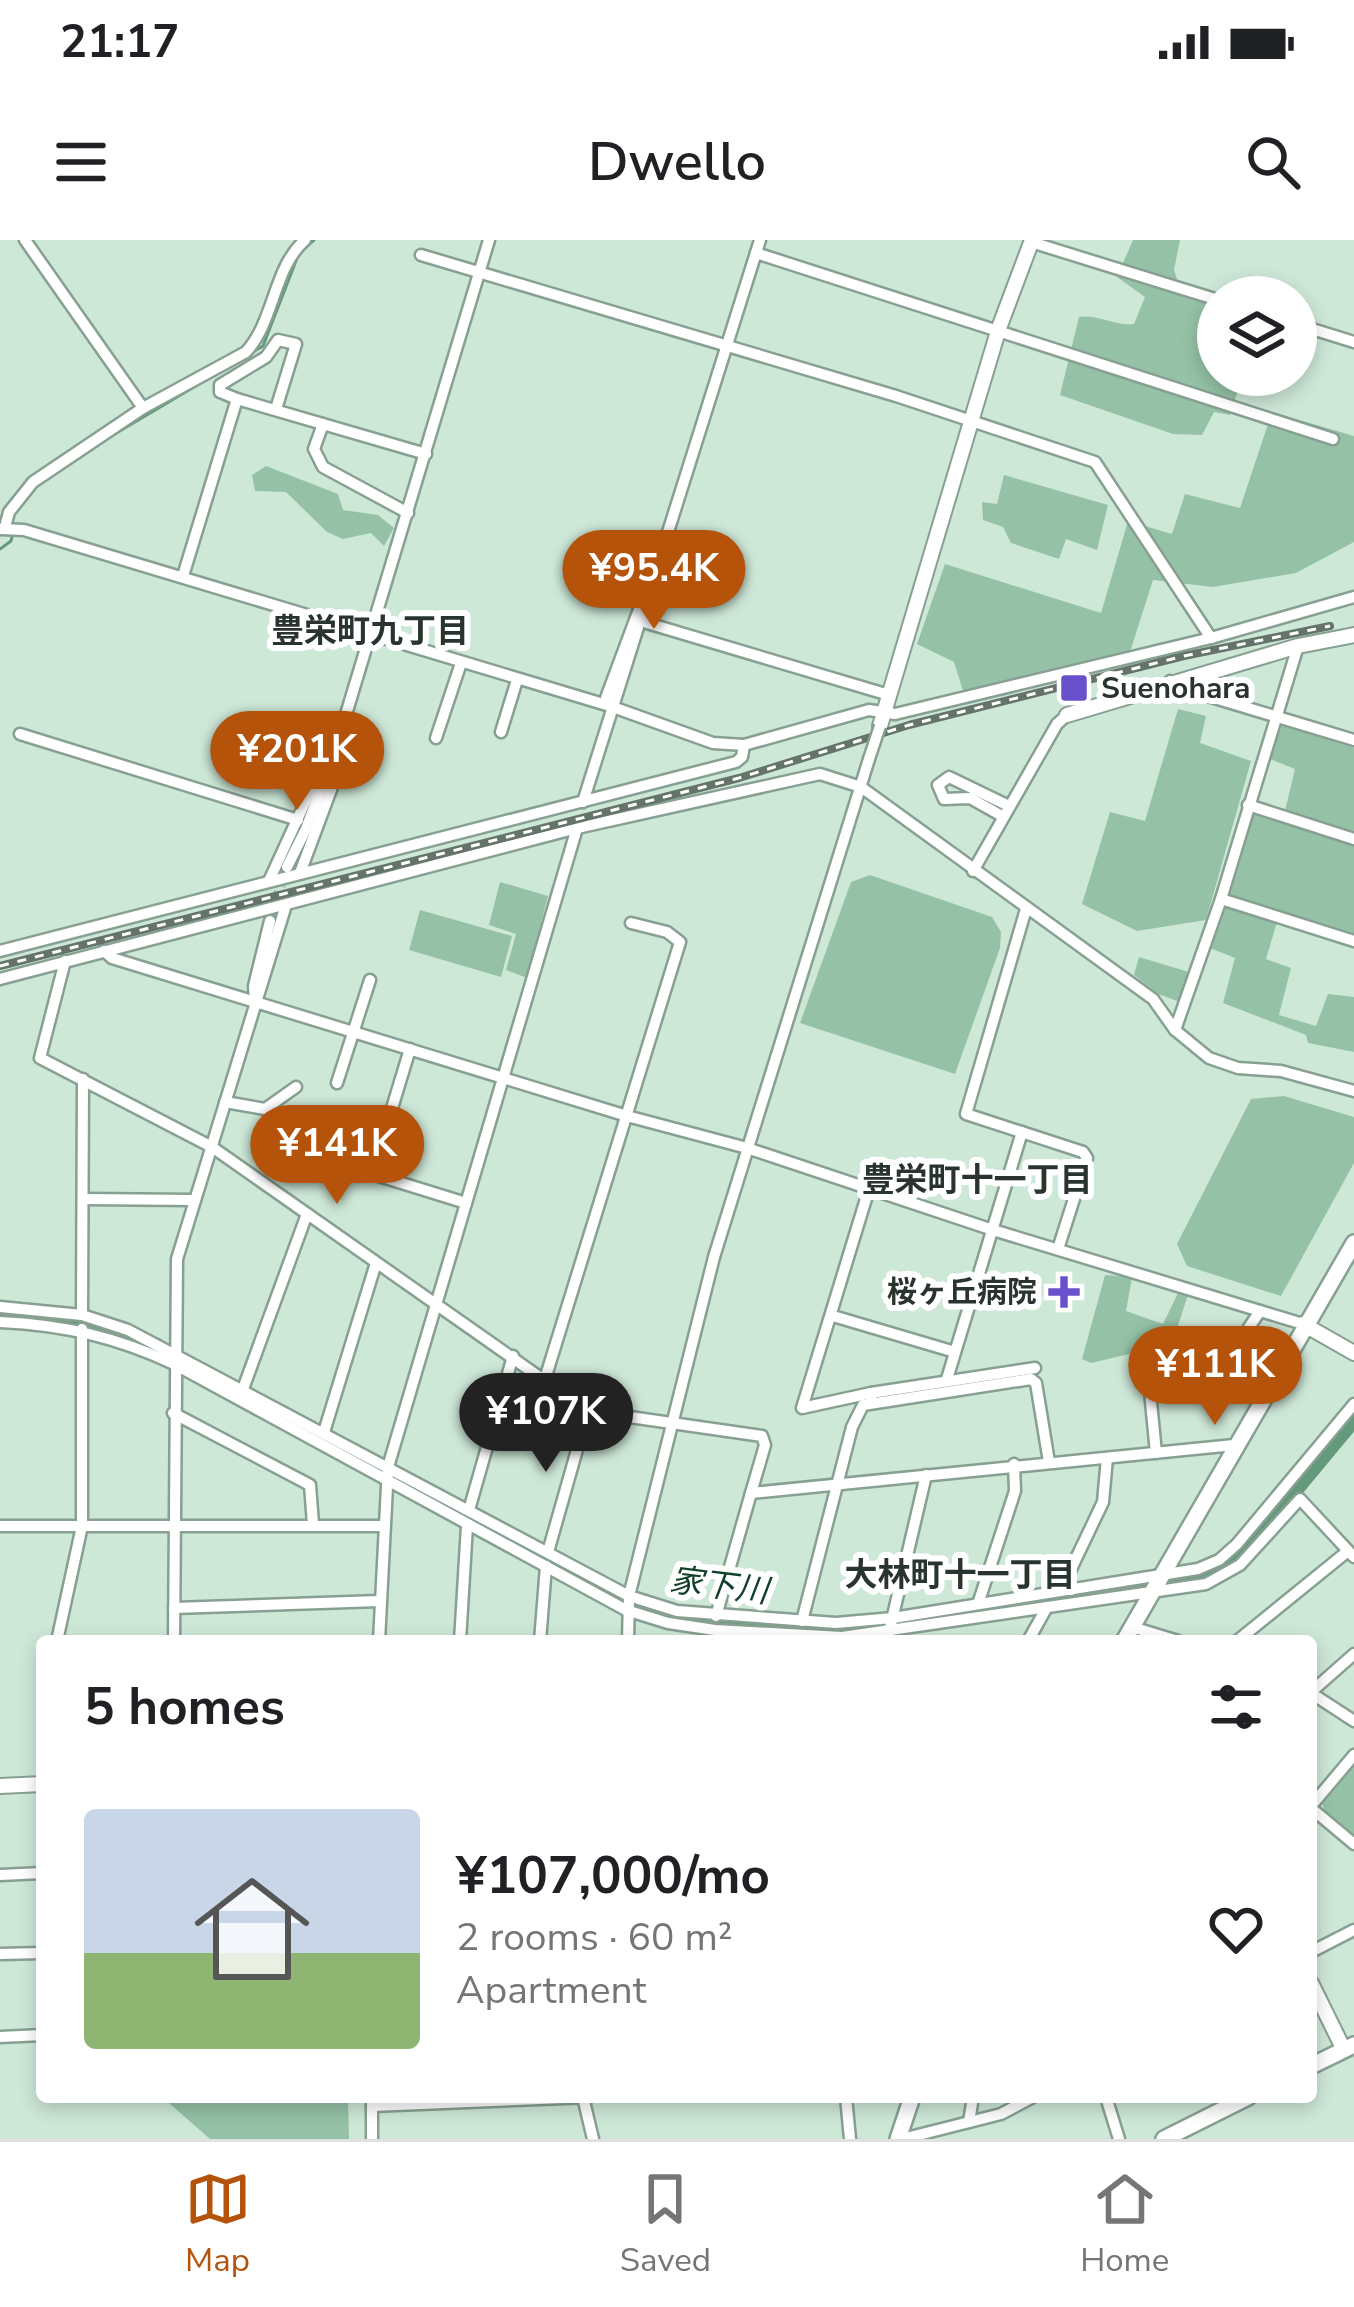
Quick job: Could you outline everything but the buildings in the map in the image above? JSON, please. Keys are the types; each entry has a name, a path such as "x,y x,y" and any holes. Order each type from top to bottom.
{"main road":[{"path":"1128,1634 1354,1243"},
{"path":"1317,2064 1350,2053"},
{"path":"900,2139 910,2103"},
{"path":"1164,2139 1236,2103"}],"street":[{"path":"25,240 143,408"},
{"path":"305,240 292,252 259,339 246,352 143,408 33,482 9,512 3,528 183,576 610,706 713,743 744,745 869,710 882,719"},
{"path":"286,867 306,829 333,756 490,240"},
{"path":"628,1635 626,1610 669,1425 747,1148 999,328 1032,241 1197,293"},
{"path":"583,801 758,246 1333,439"},
{"path":"421,255 896,396 1095,462 1211,638"},
{"path":"1317,331 1354,342"},
{"path":"276,410 296,344 278,340 266,357 220,385 220,392 237,399 426,454"},
{"path":"183,576 237,399"},
{"path":"323,424 314,449 323,467 408,512"},
{"path":"882,719 1211,638 1354,597"},
{"path":"647,622 889,695"},
{"path":"973,871 1066,715 1170,681 1354,635"},
{"path":"1175,1030 1221,899 1298,646"},
{"path":"436,738 461,662"},
{"path":"501,733 517,680"},
{"path":"1170,681 1354,740"},
{"path":"20,734 298,820"},
{"path":"0,951 736,762 742,758 744,745"},
{"path":"269,881 318,774 333,756"},
{"path":"300,873 338,771 333,756"},
{"path":"0,980 577,828 820,774 861,787 1153,999 1175,1030 1209,1058 1354,1091"},
{"path":"949,777 1006,811 970,798 944,799 938,785 949,777"},
{"path":"1248,805 1354,839"},
{"path":"379,1635 388,1467 577,828"},
{"path":"1221,899 1354,940"},
{"path":"174,1635 177,1259 286,905"},
{"path":"1026,909 966,1114 1083,1152 1087,1158 1058,1249"},
{"path":"255,1003 254,986 269,920"},
{"path":"545,1379 680,942 667,932 632,923"},
{"path":"104,951 112,958 255,1003 747,1148 1304,1324 1354,1352"},
{"path":"65,961 40,1058 212,1147 588,1411 762,1436 765,1445 716,1616"},
{"path":"337,1083 370,980"},
{"path":"389,1118 410,1049"},
{"path":"82,1315 83,1078"},
{"path":"225,1102 265,1109 296,1087"},
{"path":"947,1379 1022,1132"},
{"path":"366,1172 466,1203"},
{"path":"869,1189 802,1408 1031,1379 1049,1462"},
{"path":"83,1199 195,1200"},
{"path":"244,1389 307,1214"},
{"path":"324,1432 376,1262"},
{"path":"0,1307 82,1315 244,1389 629,1596 677,1611 716,1616 802,1621 893,1618 1198,1569 1219,1560 1237,1544 1354,1404"},
{"path":"1178,1349 1242,1338 1260,1311"},
{"path":"832,1316 955,1352"},
{"path":"0,1322 82,1329 174,1358 467,1526 626,1610 711,1635"},
{"path":"57,1635 82,1526 82,1329"},
{"path":"469,1510 513,1356"},
{"path":"802,1621 858,1411 871,1397 947,1379 1035,1368"},
{"path":"1148,1371 1156,1453"},
{"path":"548,1552 588,1411"},
{"path":"173,1413 310,1485 313,1524"},
{"path":"751,1493 1234,1445"},
{"path":"1061,1590 1102,1502 1107,1458"},
{"path":"978,1604 1015,1490 1014,1464"},
{"path":"888,1635 926,1475"},
{"path":"893,1635 1206,1584 1228,1574 1300,1499 1351,1554 1245,1635"},
{"path":"0,1526 383,1526"},
{"path":"460,1635 467,1526"},
{"path":"540,1635 546,1566"},
{"path":"174,1608 379,1601"},
{"path":"1031,1635 1047,1607"},
{"path":"1317,1688 1354,1654"},
{"path":"1317,1697 1354,1721"},
{"path":"1317,1800 1354,1755"},
{"path":"0,1786 36,1784"},
{"path":"1317,1812 1354,1844"},
{"path":"0,1875 36,1873"},
{"path":"1317,1949 1354,1930"},
{"path":"0,1954 36,1953"},
{"path":"1317,1994 1350,2053"},
{"path":"0,2037 36,2035"},
{"path":"372,2103 372,2139"},
{"path":"586,2103 592,2139"},
{"path":"847,2103 850,2139"},
{"path":"969,2122 972,2103"},
{"path":"900,2139 1001,2114 1022,2103"},
{"path":"1108,2103 1118,2139"}],"green space":[{"path":"1133,240 1180,240 1174,270 1183,297 1197,301 1197,396 1236,396 1230,415 1214,412 1202,435 1173,434 1060,395 1079,317 1134,324 1145,297 1117,277"},
{"path":"1272,412 1354,436 1354,542 1296,573 1213,587 1153,580 1130,652 963,691 954,662 917,644 945,564 1101,613 1128,521 1172,534 1185,494 1240,508"},
{"path":"266,466 338,494 343,510 378,515 394,528 384,546 371,533 343,539 327,532 286,492 255,491 252,475"},
{"path":"1004,475 1108,505 1097,550 1066,539 1059,559 1011,543 1003,527 983,520 982,502 997,504"},
{"path":"1178,709 1206,716 1200,743 1251,761 1206,920 1137,931 1082,904 1110,812 1145,821"},
{"path":"1282,725 1354,748 1354,831 1285,811 1295,769 1270,759"},
{"path":"1253,811 1354,844 1354,937 1226,897"},
{"path":"870,875 992,917 1001,932 1000,948 955,1074 800,1023 851,882"},
{"path":"500,882 548,896 527,978 506,970 516,934 489,925"},
{"path":"1226,906 1277,922 1266,959 1291,968 1279,1015 1316,1026 1328,994 1354,997 1354,1052 1308,1043 1306,1035 1223,1003 1235,958 1210,948"},
{"path":"420,910 512,936 501,977 409,950"},
{"path":"1139,957 1189,972 1180,1002 1158,994 1134,975"},
{"path":"1284,1096 1354,1117 1354,1163 1281,1296 1187,1266 1177,1244 1251,1099"},
{"path":"1105,1275 1132,1277 1126,1311 1163,1324 1179,1291 1188,1295 1172,1344 1091,1363 1082,1359"},
{"path":"1354,1766 1354,1835 1324,1810 1322,1802"},
{"path":"169,2103 348,2103 349,2139 210,2139"}],"waterway":[{"path":"108,438 263,346 299,253 314,240"},
{"path":"0,549 13,533"},
{"name":"家下川","path":"0,1315 85,1322 156,1348"},
{"name":"家下川","path":"923,1620 1220,1569 1233,1561 1354,1415"},
{"name":"家下川","path":"368,1463 650,1612 817,1630 893,1625"}],"tunnel":[{"path":"271,915 284,876"}],"railway":[{"path":"0,966 739,778 909,725 1184,656 1330,626"}],"place":[{"name":"Suenohara","path":"1074,688"},
{"name":"桜ヶ丘病院","path":"1064,1292"}],"district":[{"name":"豊栄町九丁目","path":"370,631"},
{"name":"豊栄町十一丁目","path":"977,1180"},
{"name":"大林町十一丁目","path":"960,1575"}]}
